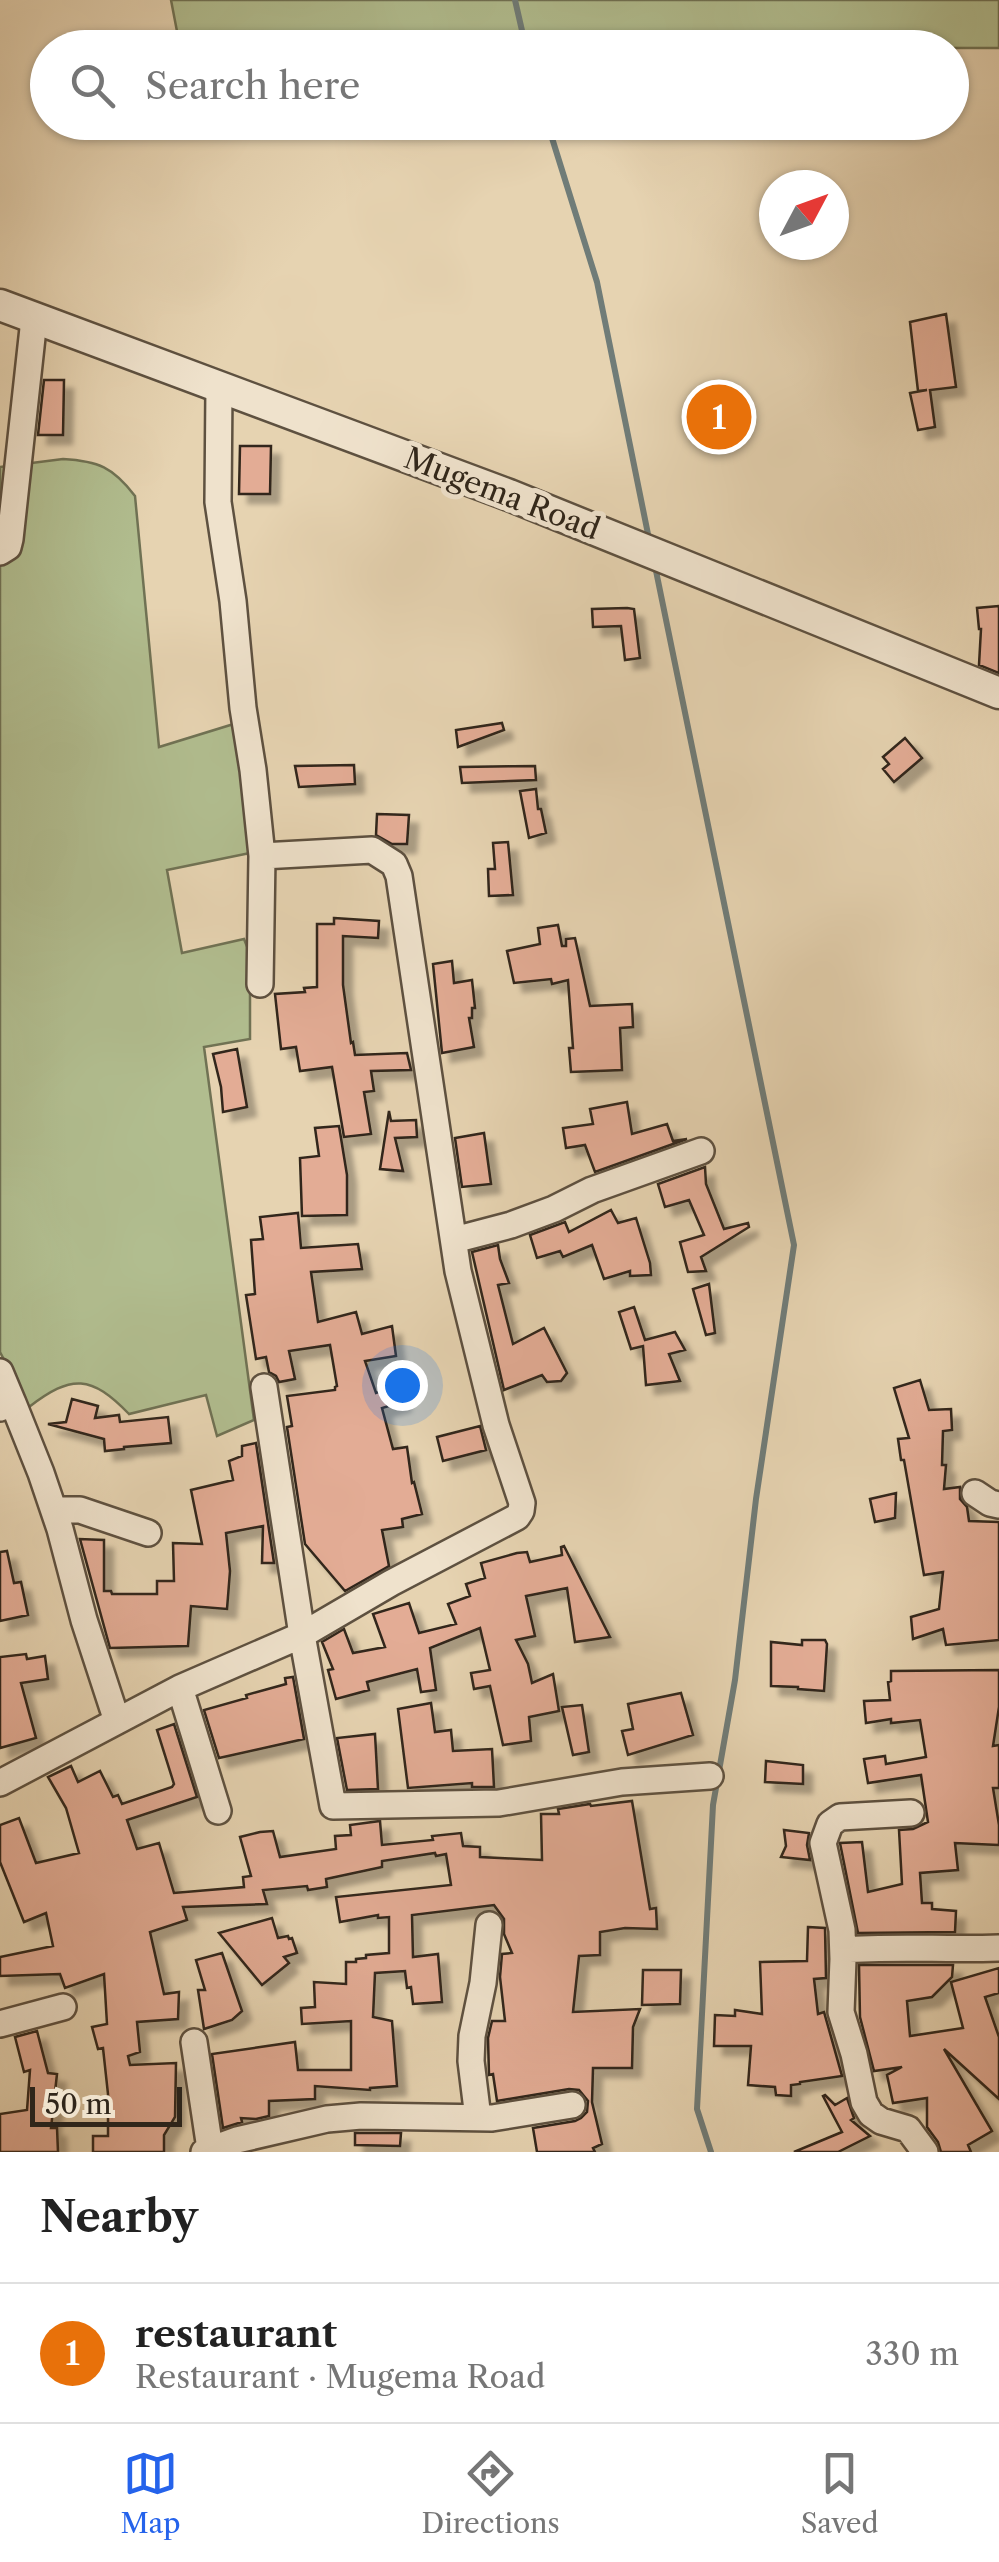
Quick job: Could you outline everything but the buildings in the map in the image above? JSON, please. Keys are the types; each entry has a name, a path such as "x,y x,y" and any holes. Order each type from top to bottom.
{"street":[{"name":"Mugema Road","path":"0,306 509,494 999,692"},
{"path":"0,552 10,540 34,318"},
{"path":"220,388 218,502 262,856 260,984"},
{"path":"0,1783 180,1688 302,1635 521,1511 522,1502 496,1426 458,1271 399,876 394,864 372,850 262,856"},
{"path":"454,1240 511,1225 592,1190 702,1151"},
{"path":"0,1372 6,1406 54,1510 116,1721"},
{"path":"264,1387 333,1806 499,1803 622,1782 710,1776"},
{"path":"975,1492 999,1505"},
{"path":"54,1510 80,1510 148,1533"},
{"path":"180,1688 218,1811"},
{"path":"911,1813 840,1818 830,1824 823,1843 842,1930 842,2012 864,2102 881,2121 908,2128 925,2152"},
{"path":"478,2118 472,2036 489,1925"},
{"path":"843,1950 999,1948"},
{"path":"0,2024 63,2008"},
{"path":"194,2042 207,2150 328,2119 492,2118 572,2105"}],"green space":[{"path":"171,0 999,0 999,48 969,48 969,30 177,30"},
{"path":"63,459 104,467 135,496 159,747 237,723 250,853 167,870 182,953 244,939 250,954 250,1039 204,1047 254,1420 217,1436 206,1395 129,1414 92,1386 70,1384 29,1407 0,1352 0,467"}],"waterway":[{"path":"515,0 522,30"},
{"path":"553,140 597,282 649,539"},
{"path":"655,566 794,1245 756,1499 735,1680 713,1805 697,2109 711,2152"}],"place":[{"name":"restaurant","path":"719,417"}]}
